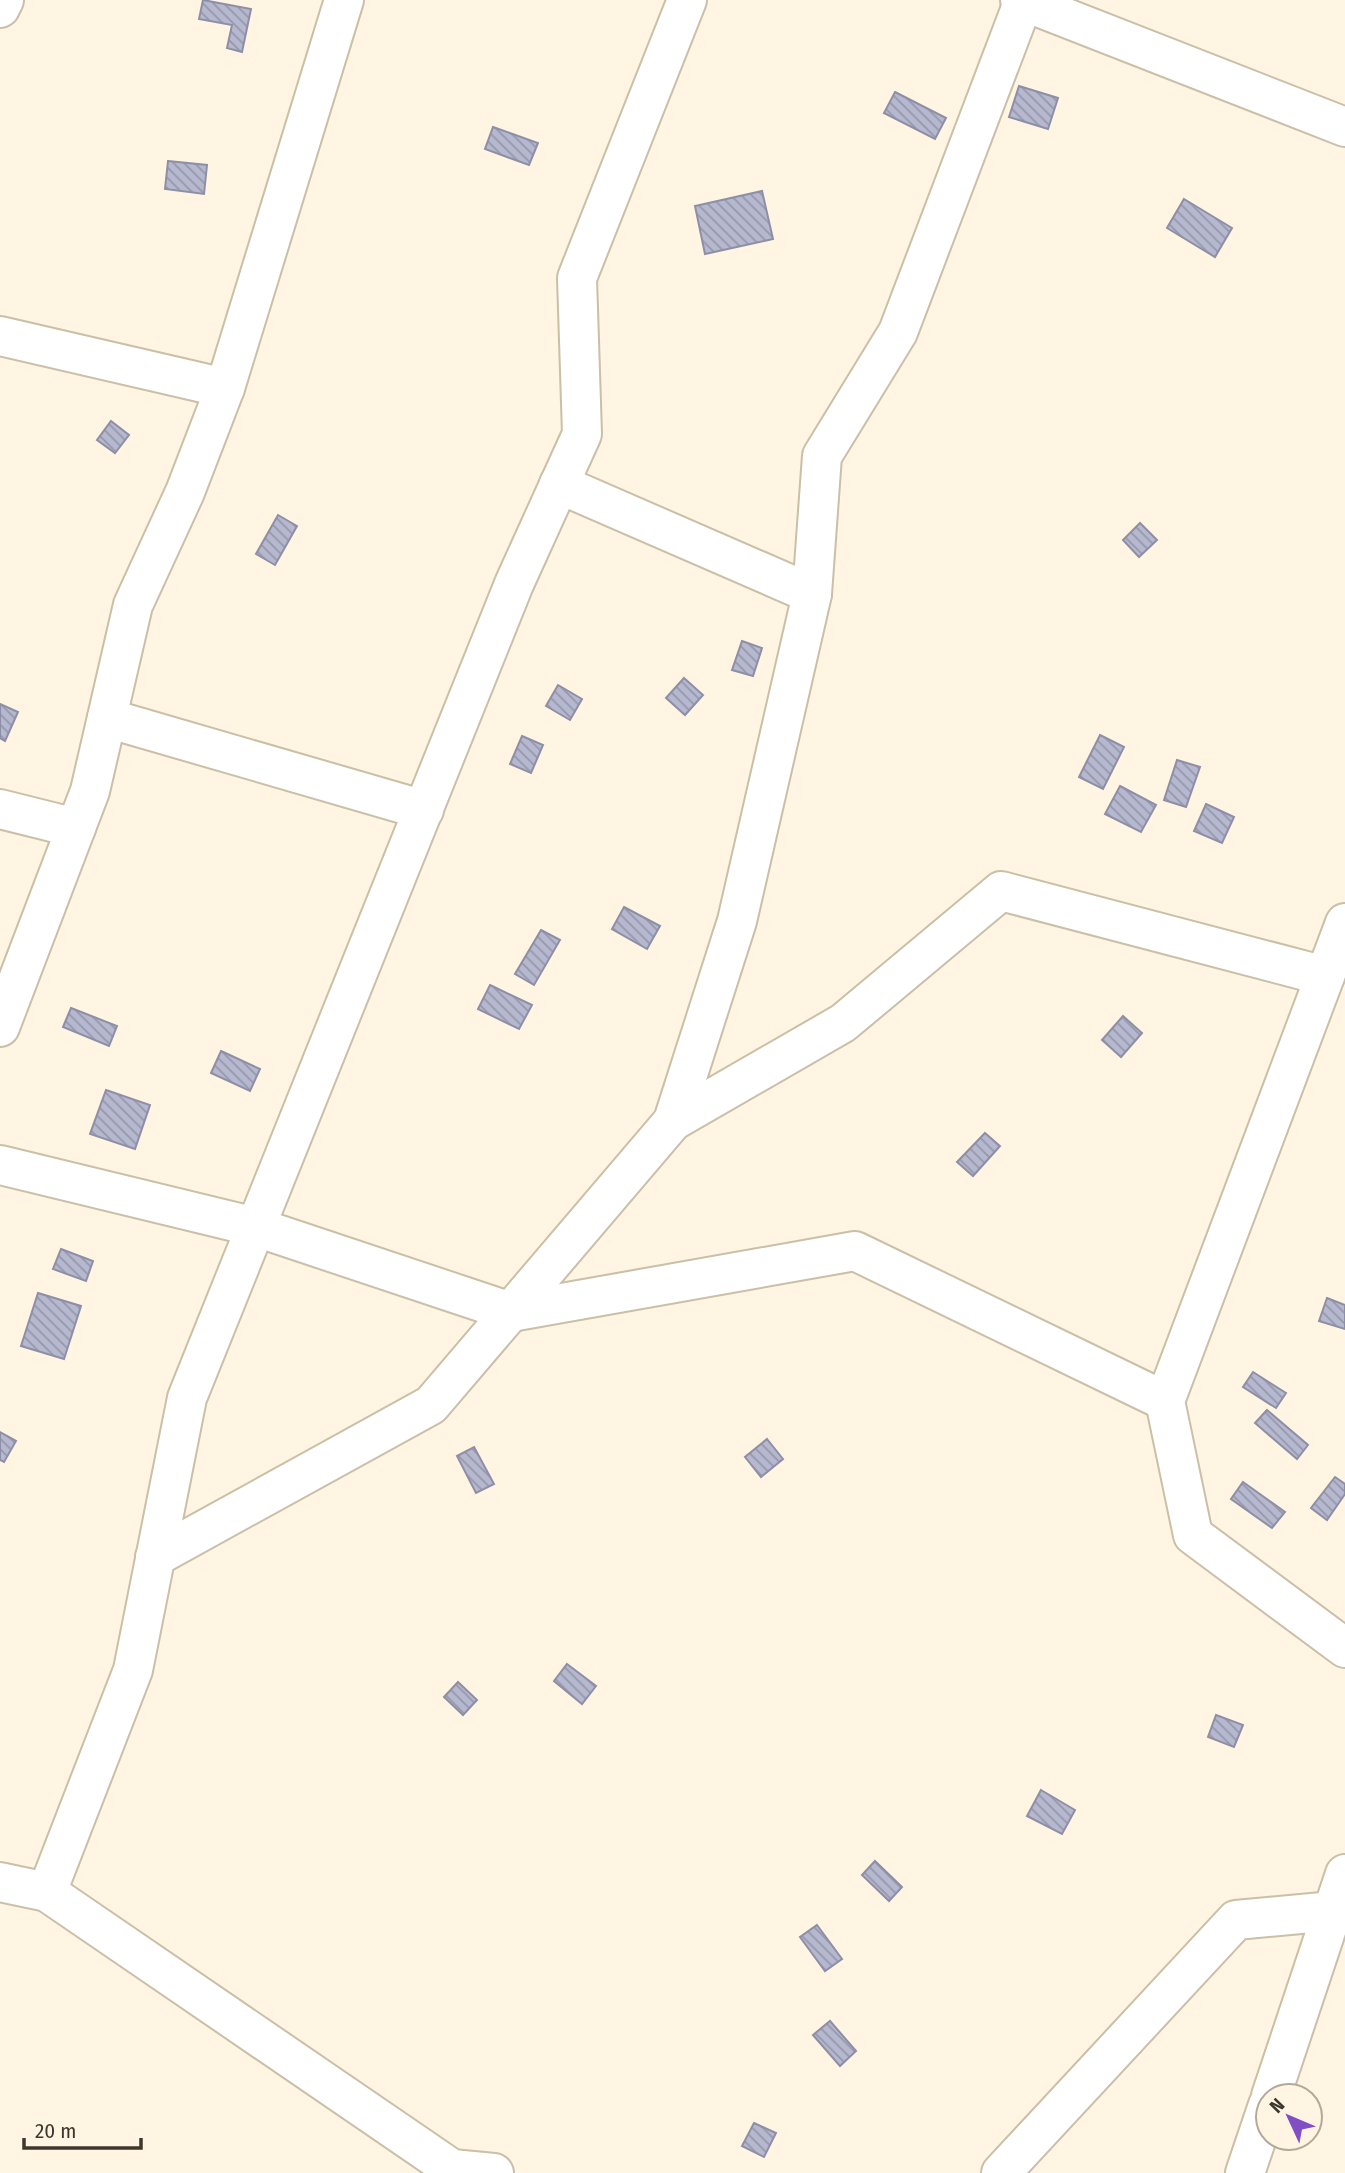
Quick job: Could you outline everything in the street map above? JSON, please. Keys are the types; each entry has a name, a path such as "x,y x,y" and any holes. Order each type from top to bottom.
{"street":[{"path":"0,8 4,0"},
{"path":"0,1027 90,792 133,605 185,492 225,388 344,0"},
{"path":"47,1892 133,1670 187,1398 514,584 582,434 578,278 687,0"},
{"path":"673,1121 737,921 812,594 822,456 898,332 1022,0 1345,127"},
{"path":"0,336 225,388"},
{"path":"559,484 812,594"},
{"path":"107,718 425,810"},
{"path":"0,809 76,828"},
{"path":"155,1557 431,1405 673,1121 843,1023 1001,891 1325,976"},
{"path":"1345,923 1166,1401 1193,1535 1345,1648"},
{"path":"0,1165 256,1227 511,1312 855,1251 1166,1401"},
{"path":"1276,2082 1339,1913 1345,1874"},
{"path":"0,1882 47,1892 452,2169 494,2173"},
{"path":"1001,2173 1236,1920 1339,1913"},
{"path":"1245,2173 1254,2146"}],"building":[{"path":"203,0 251,9 242,52 227,48 232,25 199,19"},
{"path":"1019,86 1058,98 1048,129 1009,117"},
{"path":"895,92 946,118 935,139 884,113"},
{"path":"493,127 538,143 529,165 485,149"},
{"path":"168,161 207,165 204,194 165,189"},
{"path":"762,191 773,239 705,254 695,206"},
{"path":"1184,199 1232,228 1215,257 1167,228"},
{"path":"111,421 129,435 115,453 97,440"},
{"path":"278,515 297,526 275,565 256,554"},
{"path":"1140,523 1157,540 1139,557 1123,540"},
{"path":"742,641 762,648 753,676 732,670"},
{"path":"684,678 703,695 685,715 666,698"},
{"path":"558,685 582,699 570,720 546,706"},
{"path":"0,704 18,712 5,741 0,738"},
{"path":"1100,735 1124,747 1103,789 1079,777"},
{"path":"522,736 543,745 531,773 510,764"},
{"path":"1177,760 1200,767 1186,807 1164,800"},
{"path":"1120,786 1156,805 1141,832 1105,814"},
{"path":"1206,804 1234,817 1222,843 1194,831"},
{"path":"624,907 660,926 647,949 612,929"},
{"path":"541,930 560,940 534,985 515,974"},
{"path":"490,985 532,1005 519,1029 478,1009"},
{"path":"71,1008 117,1026 109,1046 63,1027"},
{"path":"1123,1016 1142,1033 1121,1057 1102,1040"},
{"path":"221,1051 260,1069 250,1091 211,1073"},
{"path":"106,1090 150,1105 135,1149 90,1134"},
{"path":"985,1133 1000,1146 973,1176 957,1162"},
{"path":"61,1249 93,1261 86,1281 53,1269"},
{"path":"38,1293 81,1306 64,1359 21,1346"},
{"path":"1327,1298 1345,1305 1345,1329 1319,1321"},
{"path":"1253,1372 1286,1393 1276,1408 1243,1387"},
{"path":"1267,1410 1308,1445 1297,1459 1255,1423"},
{"path":"0,1432 16,1441 4,1462 0,1460"},
{"path":"767,1439 783,1459 761,1477 745,1457"},
{"path":"474,1447 494,1484 476,1493 457,1456"},
{"path":"1335,1477 1345,1484 1345,1494 1327,1520 1311,1508"},
{"path":"1243,1482 1285,1512 1272,1528 1231,1499"},
{"path":"567,1664 596,1686 582,1704 554,1681"},
{"path":"458,1682 477,1700 463,1715 444,1697"},
{"path":"1216,1715 1243,1725 1234,1747 1208,1737"},
{"path":"1041,1790 1075,1810 1062,1834 1027,1816"},
{"path":"875,1861 902,1887 889,1901 862,1875"},
{"path":"817,1925 842,1959 825,1971 800,1937"},
{"path":"830,2021 856,2051 840,2066 813,2035"},
{"path":"754,2123 776,2133 764,2157 742,2146"}]}
